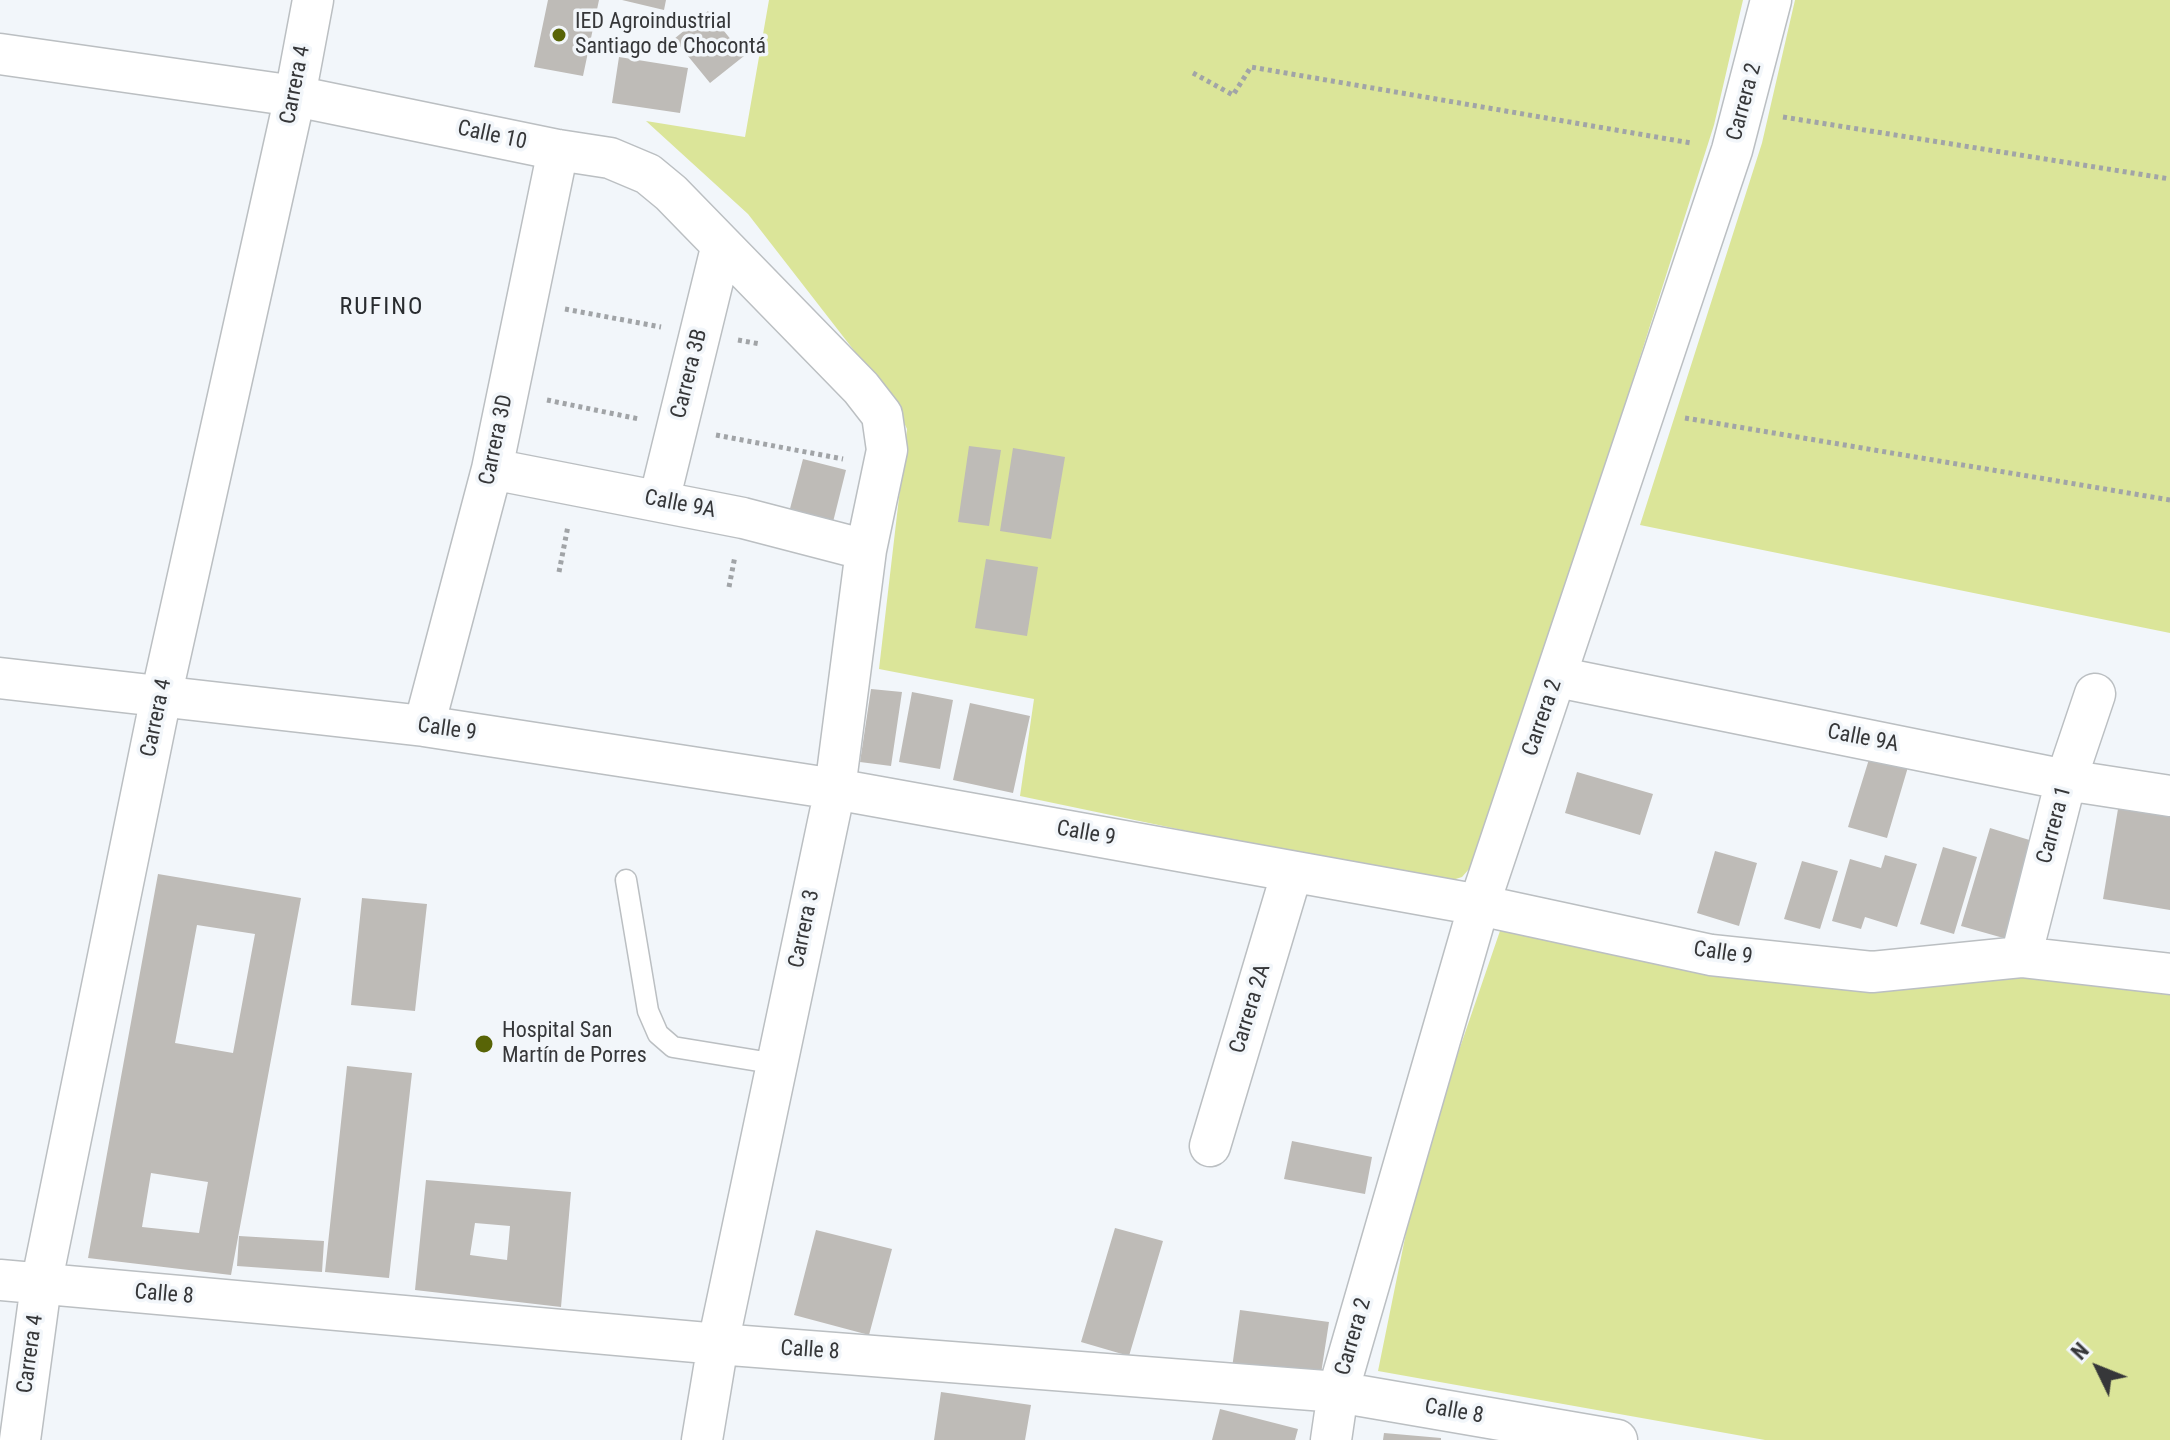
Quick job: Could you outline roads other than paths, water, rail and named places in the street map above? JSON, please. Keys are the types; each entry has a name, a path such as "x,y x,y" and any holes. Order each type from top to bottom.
{"street":[{"name":"Carrera 4","path":"20,1440 41,1285 161,697 295,96 313,0"},
{"name":"Carrera 2","path":"1331,1440 1338,1392 1479,905 1732,150 1771,0"},
{"name":"Calle 10","path":"0,54 295,96 610,158 648,174 671,193 721,248 861,388 882,415"},
{"name":"Carrera 3D","path":"424,726 492,469 558,150"},
{"name":"Carrera 3B","path":"659,501 721,248"},
{"name":"Carrera 3","path":"702,1440 718,1344 835,789 866,550 887,450 882,415"},
{"name":"Calle 9A","path":"492,469 743,518 866,550"},
{"name":"Calle 9A","path":"1557,677 2066,780 2170,796"},
{"name":"Calle 9","path":"0,678 424,726 835,789 1479,905 1711,955 1872,972 2021,957 2170,974"},
{"name":"Carrera 1","path":"2021,957 2066,780 2095,694"},
{"name":"Carrera 2A","path":"1210,1146 1292,872"},
{"name":"Calle 8","path":"0,1280 718,1344 1338,1392 1617,1440"}],"lane":[{"path":"626,880 648,1011 658,1034 673,1047 777,1064"}],"place":[{"name":"IED Agroindustrial Santiago de Chocontá","path":"559,35"},
{"name":"Hospital San Martín de Porres","path":"484,1044"}],"district":[{"name":"RUFINO","path":"382,308"}]}
